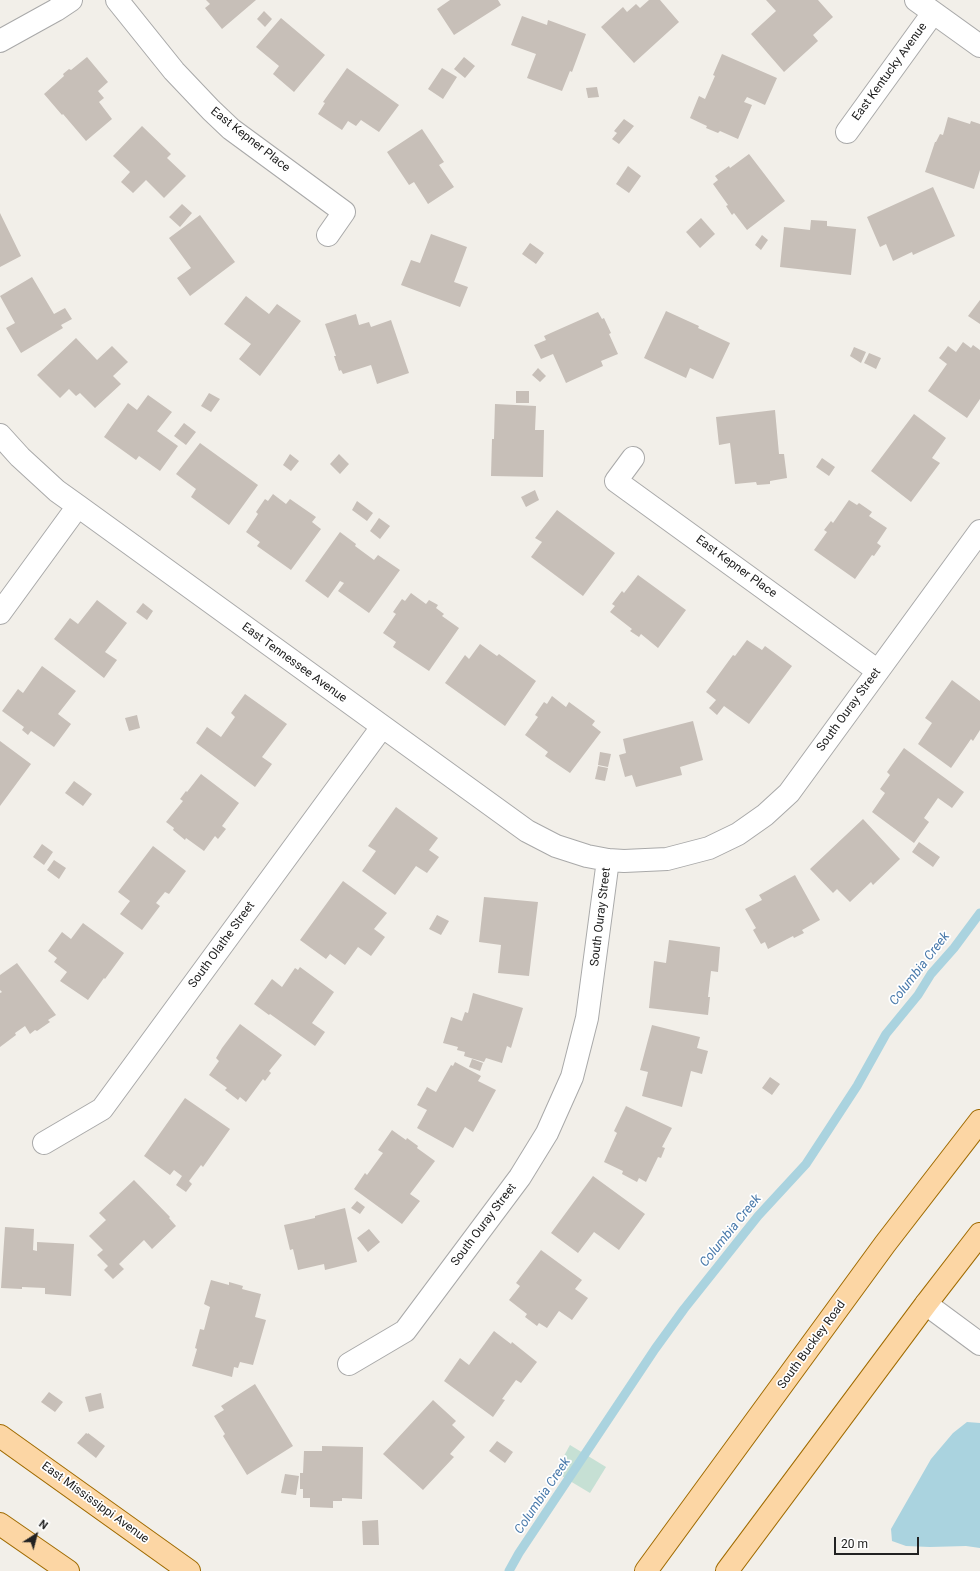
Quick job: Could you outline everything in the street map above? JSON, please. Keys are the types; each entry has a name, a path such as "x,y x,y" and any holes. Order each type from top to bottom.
{"main road":[{"name":"South Buckley Road","path":"646,1571 885,1244 980,1121"},
{"path":"727,1571 980,1234"},
{"name":"East Mississippi Avenue","path":"0,1436 189,1571"},
{"path":"0,1524 68,1571"}],"street":[{"path":"0,41 71,0"},
{"name":"East Kepner Place","path":"117,0 174,72 211,110 232,129 344,212 328,235"},
{"name":"East Kentucky Avenue","path":"916,0 980,46"},
{"name":"East Kentucky Avenue","path":"847,132 933,13"},
{"name":"East Tennessee Avenue","path":"0,435 20,457 57,490 78,506 527,831 556,846 587,856 608,860"},
{"name":"East Kepner Place","path":"633,458 616,481 878,671"},
{"path":"0,613 78,506"},
{"name":"South Ouray Street","path":"349,1364 405,1331 520,1177 547,1133 572,1077 587,1018 608,860 624,861 667,859 709,848 738,834 765,815 789,793 980,531"},
{"name":"South Olathe Street","path":"44,1143 102,1109 382,727"},
{"path":"926,1304 980,1344"}],"green space":[{"path":"570,1445 606,1467 590,1493 555,1472"}],"water":[{"path":"967,1422 980,1423 980,1548 966,1546 906,1546 892,1541 891,1529 931,1459 953,1433"}],"building":[{"path":"206,0 256,0 222,29 205,8 210,4"},
{"path":"450,0 498,0 501,5 454,35 437,9"},
{"path":"649,0 660,0 679,22 634,63 601,27 623,7 627,12 636,4 640,8"},
{"path":"766,0 818,0 833,17 813,35 818,41 784,72 751,34 776,11"},
{"path":"264,11 272,19 265,27 257,19"},
{"path":"522,16 547,25 548,20 586,34 572,72 570,71 562,91 527,78 536,54 511,45"},
{"path":"281,18 325,55 294,92 273,74 279,66 256,47"},
{"path":"722,54 777,78 765,105 747,97 744,102 752,105 738,139 720,131 718,133 706,128 707,126 690,118 699,96 705,99 715,76 713,75"},
{"path":"87,57 108,82 98,91 104,98 99,102 112,119 86,141 44,94 64,76 63,74 69,69 71,70"},
{"path":"464,57 475,66 465,78 454,69"},
{"path":"347,68 399,105 379,132 361,120 356,126 348,121 342,130 318,114 325,103 323,102"},
{"path":"442,68 457,77 443,99 428,89"},
{"path":"597,87 599,97 588,98 586,88"},
{"path":"948,117 970,124 971,121 980,124 980,170 974,189 925,172 935,142 940,134 943,135"},
{"path":"624,119 634,126 619,144 612,139 617,133 614,131"},
{"path":"142,126 171,154 167,158 186,176 164,198 146,180 133,193 121,182 130,172 113,156"},
{"path":"422,129 444,162 439,165 454,187 428,204 414,182 409,185 387,152"},
{"path":"749,154 785,201 747,230 734,213 732,215 726,206 728,205 713,184 718,180 715,176 729,166 730,168"},
{"path":"628,166 641,176 629,193 616,184"},
{"path":"933,187 955,236 913,255 912,252 893,261 886,244 880,247 867,217"},
{"path":"182,204 192,213 180,227 169,217"},
{"path":"0,213 21,256 0,267"},
{"path":"200,215 235,262 190,296 177,278 191,268 169,238"},
{"path":"701,218 715,234 700,248 686,232"},
{"path":"811,220 827,221 827,226 856,229 851,275 780,267 784,227 810,230"},
{"path":"431,234 467,247 454,282 468,287 460,307 401,285 411,260 420,263"},
{"path":"762,235 768,240 761,250 755,245"},
{"path":"530,243 544,253 536,264 522,254"},
{"path":"32,277 54,314 65,308 72,319 61,325 63,328 21,353 6,328 15,323 0,296"},
{"path":"246,296 269,314 277,304 301,321 260,376 239,359 251,344 224,324"},
{"path":"980,300 980,324 968,316"},
{"path":"666,311 699,326 698,328 730,343 713,379 690,368 686,378 644,358"},
{"path":"598,312 602,319 604,318 618,354 601,361 603,366 566,383 553,354 541,359 534,345 546,340 544,336"},
{"path":"356,314 359,325 369,322 371,327 391,320 409,373 377,384 371,365 343,374 341,370 339,371 334,356 336,356 325,324"},
{"path":"76,338 97,360 112,346 128,362 113,376 121,384 95,408 80,393 76,396 69,389 60,398 37,375"},
{"path":"963,342 971,348 973,345 980,350 980,399 967,418 928,391 947,364 939,358 948,346 956,352"},
{"path":"854,347 866,352 861,363 850,356"},
{"path":"869,353 881,358 876,369 864,363"},
{"path":"538,368 546,376 540,382 532,375"},
{"path":"516,391 529,391 529,403 516,403"},
{"path":"209,393 220,399 211,412 201,406"},
{"path":"148,395 172,412 157,431 178,446 160,471 139,456 136,460 104,437 128,403 137,410"},
{"path":"495,404 536,406 535,430 544,430 543,477 491,476"},
{"path":"775,410 779,454 784,454 787,478 770,481 770,484 757,485 756,482 735,484 730,443 719,445 716,417"},
{"path":"914,414 946,438 932,458 940,463 911,502 871,471"},
{"path":"184,423 196,432 186,445 174,436"},
{"path":"200,443 258,485 229,525 191,497 196,489 176,474"},
{"path":"290,454 299,461 291,471 283,465"},
{"path":"339,454 349,464 340,474 330,464"},
{"path":"822,458 835,467 829,476 816,467"},
{"path":"535,490 539,500 526,507 521,497"},
{"path":"273,494 286,504 290,499 316,517 312,522 321,529 291,570 257,546 260,542 246,532 258,514 256,512 265,499 268,501"},
{"path":"849,500 857,505 859,503 872,512 869,516 887,528 877,543 881,546 874,556 872,555 855,579 814,550 827,532 824,530 831,521 833,523"},
{"path":"357,501 373,513 367,521 352,510"},
{"path":"557,510 615,553 583,596 531,557 542,542 535,538"},
{"path":"379,518 390,526 380,539 370,531"},
{"path":"340,532 356,544 355,546 374,560 378,555 400,570 369,613 338,591 344,583 340,581 328,598 305,581"},
{"path":"638,575 686,610 658,648 641,634 639,637 630,631 632,629 610,612 615,606 612,604 622,591 624,593"},
{"path":"411,593 426,604 429,600 438,605 436,608 444,614 442,616 459,628 429,671 393,647 396,642 383,633 396,614 393,612 402,599 405,601"},
{"path":"97,600 127,623 105,652 117,660 104,678 54,639 70,618 78,624"},
{"path":"143,603 153,611 147,620 136,612"},
{"path":"747,640 762,650 765,646 792,666 749,724 724,706 717,715 709,708 716,700 706,692 733,655 735,656"},
{"path":"480,644 497,656 499,654 536,681 505,726 445,683 465,655 469,659"},
{"path":"42,666 76,691 58,714 71,724 54,747 31,731 28,735 22,730 24,727 2,711 18,689 23,693"},
{"path":"952,680 980,701 980,730 973,741 971,739 951,768 918,744 932,723 925,718"},
{"path":"245,694 287,724 262,757 272,764 255,787 196,743 207,727 221,737 235,717 231,713"},
{"path":"552,696 566,707 569,702 595,721 592,725 601,732 570,773 545,756 548,752 525,735 538,717 535,715 544,702 547,704"},
{"path":"137,715 140,728 129,731 125,718"},
{"path":"693,721 703,760 680,767 682,775 636,787 632,775 625,777 619,755 626,753 623,739"},
{"path":"0,741 31,764 0,806"},
{"path":"904,748 964,792 952,808 938,798 924,818 929,822 914,843 872,812 885,793 880,789 890,775 887,772"},
{"path":"600,752 611,754 608,767 598,765"},
{"path":"598,766 608,768 605,781 595,779"},
{"path":"201,774 239,803 222,826 226,829 218,839 215,836 204,851 186,838 185,840 166,822 183,801 180,799"},
{"path":"74,781 92,794 83,806 65,793"},
{"path":"396,807 438,838 429,850 439,857 427,873 416,866 395,895 362,871 376,851 368,846"},
{"path":"863,819 900,859 873,885 871,882 850,902 837,889 833,893 810,869"},
{"path":"919,842 940,857 933,867 912,852"},
{"path":"42,844 53,852 44,865 33,857"},
{"path":"153,846 186,871 169,894 165,892 156,903 160,906 142,930 120,914 130,901 118,892"},
{"path":"54,860 66,868 59,879 47,870"},
{"path":"795,875 820,920 802,930 804,933 794,938 793,936 768,949 765,942 761,944 753,930 756,928 745,909 762,900 759,895"},
{"path":"343,881 387,913 374,929 385,937 371,956 358,947 345,965 330,954 326,959 300,940"},
{"path":"484,897 538,902 529,976 498,973 501,945 479,942"},
{"path":"437,915 449,921 441,935 429,929"},
{"path":"83,923 124,953 88,1000 60,981 67,972 54,962 57,958 48,951 62,932 71,939"},
{"path":"669,940 720,947 718,972 711,971 708,997 710,997 708,1015 649,1008 654,961 666,963"},
{"path":"17,963 56,1015 48,1020 50,1022 30,1034 25,1026 0,1047 0,993 2,992 0,990 0,975"},
{"path":"300,967 334,992 312,1023 325,1032 315,1046 254,1004 272,979 282,987 295,968 298,970"},
{"path":"473,993 523,1008 511,1048 507,1046 502,1063 486,1058 484,1062 464,1056 465,1052 457,1050 458,1047 443,1043 451,1017 462,1021 465,1012 468,1013"},
{"path":"240,1024 282,1055 269,1071 271,1073 265,1081 263,1079 246,1102 240,1097 238,1100 225,1090 227,1088 209,1075 219,1061 216,1058 222,1048"},
{"path":"652,1025 700,1037 697,1048 708,1051 702,1074 691,1071 682,1107 642,1096 648,1072 640,1070"},
{"path":"472,1059 483,1063 480,1071 469,1067"},
{"path":"455,1062 481,1076 478,1081 496,1090 473,1132 465,1127 453,1148 417,1128 427,1110 417,1105 427,1087 436,1092 451,1065 453,1066"},
{"path":"770,1077 780,1084 772,1095 762,1088"},
{"path":"185,1098 230,1129 203,1167 201,1165 189,1181 192,1184 186,1192 176,1185 182,1176 174,1170 170,1175 144,1156"},
{"path":"626,1106 672,1128 662,1147 665,1148 661,1158 658,1157 646,1182 639,1178 637,1182 622,1174 623,1171 604,1162 617,1133 614,1131"},
{"path":"392,1130 406,1140 407,1138 418,1146 417,1148 435,1161 410,1194 420,1201 402,1224 354,1189 365,1173 367,1175 383,1153 378,1150"},
{"path":"593,1176 645,1214 619,1250 594,1232 578,1253 551,1233"},
{"path":"134,1180 170,1217 169,1218 176,1226 152,1249 144,1240 119,1264 124,1269 113,1279 104,1270 108,1266 97,1255 103,1250 89,1236 106,1220 99,1213"},
{"path":"357,1201 365,1207 360,1214 351,1208"},
{"path":"345,1208 357,1262 325,1270 324,1264 298,1270 293,1249 290,1250 284,1225 315,1218 315,1216"},
{"path":"5,1227 34,1229 33,1250 37,1251 37,1242 74,1244 71,1296 45,1294 45,1288 1,1288"},
{"path":"369,1229 380,1242 368,1252 357,1238"},
{"path":"541,1250 582,1280 575,1289 588,1298 572,1320 559,1311 547,1328 539,1323 537,1326 525,1317 527,1314 509,1300 520,1286 516,1283"},
{"path":"211,1280 229,1285 229,1282 243,1286 242,1289 261,1294 255,1317 266,1320 253,1365 240,1362 238,1368 234,1367 232,1377 192,1366 197,1349 195,1348 200,1329 204,1330 210,1307 204,1304"},
{"path":"494,1331 511,1344 512,1342 537,1362 521,1383 516,1380 502,1399 505,1400 493,1417 444,1381 460,1358 469,1365"},
{"path":"255,1384 293,1446 247,1475 223,1436 225,1434 214,1416 224,1410 221,1406"},
{"path":"49,1392 63,1402 55,1412 41,1402"},
{"path":"101,1393 104,1408 89,1412 85,1397"},
{"path":"433,1400 456,1421 452,1425 465,1437 450,1454 454,1457 423,1490 383,1454"},
{"path":"86,1433 105,1446 96,1458 77,1443"},
{"path":"497,1441 513,1452 505,1463 489,1451"},
{"path":"322,1446 363,1447 362,1499 342,1498 342,1501 333,1501 333,1508 310,1507 310,1498 303,1498 303,1489 300,1489 300,1473 303,1473 304,1451 322,1451"},
{"path":"285,1474 299,1476 296,1495 281,1493"},
{"path":"378,1520 379,1545 363,1545 362,1521"}],"waterway":[{"name":"Columbia Creek","path":"509,1571 519,1553 655,1349 684,1309 758,1216 806,1164 857,1086 886,1034 918,995 931,974 954,948 980,913"}]}
